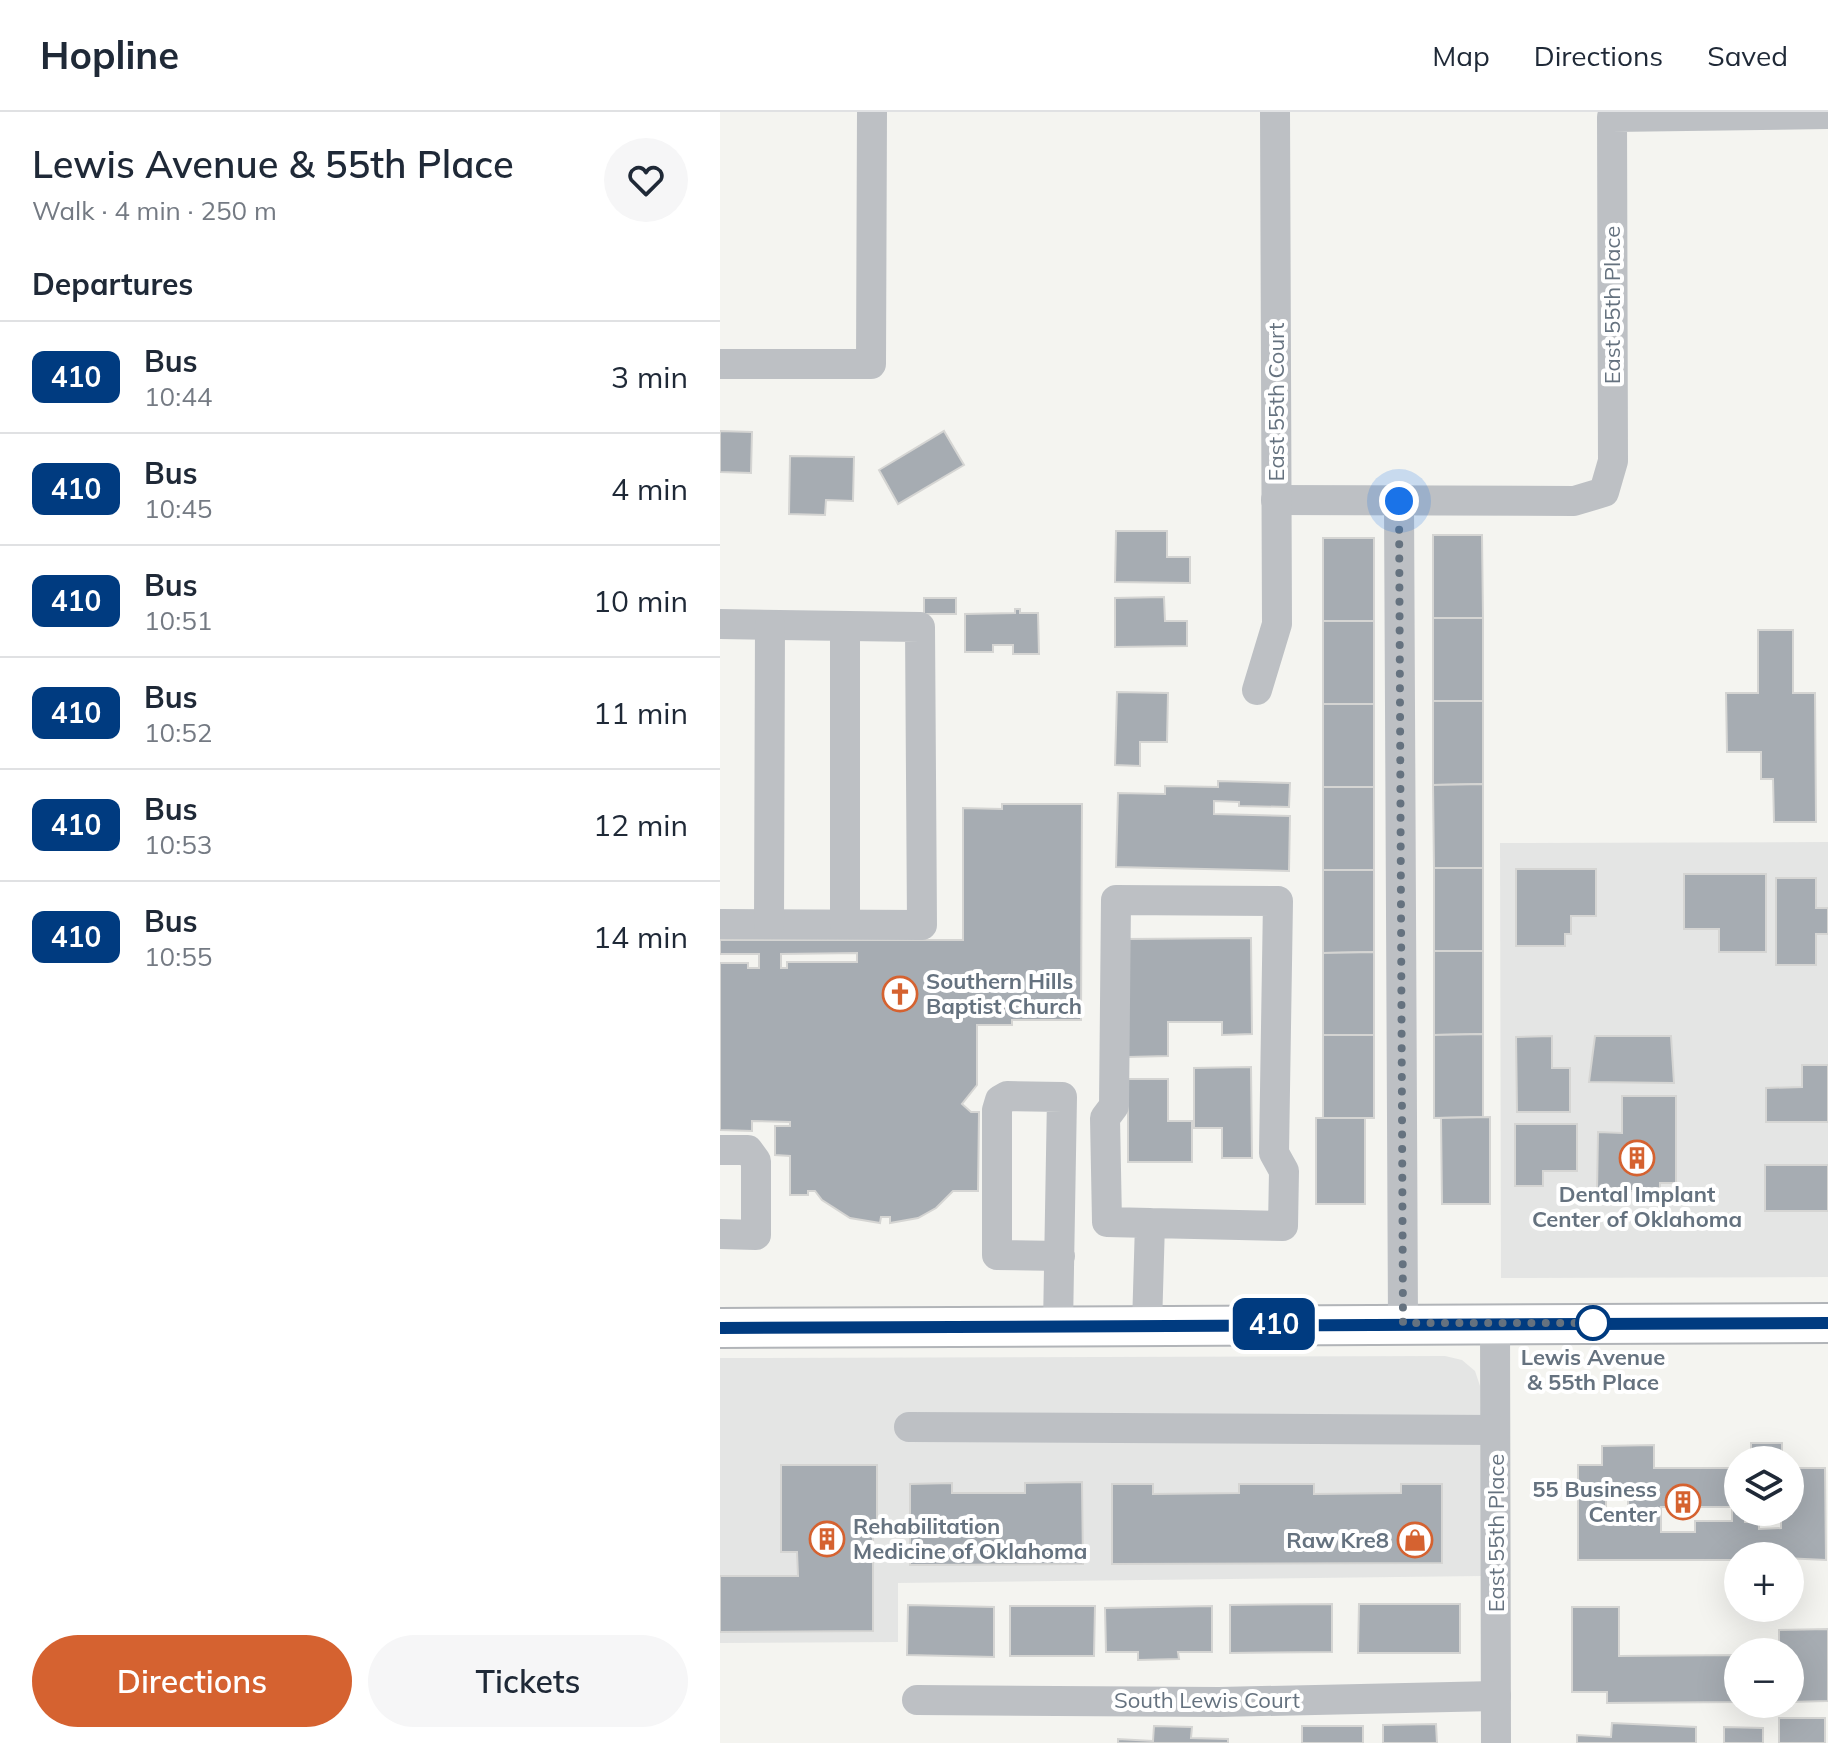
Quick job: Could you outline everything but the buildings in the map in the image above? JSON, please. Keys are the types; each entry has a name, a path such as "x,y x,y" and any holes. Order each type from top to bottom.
{"main road":[{"path":"720,1328 1828,1323"}],"street":[{"path":"720,364 871,364 872,112"},
{"name":"East 55th Court","path":"1257,690 1277,624 1275,112"},
{"name":"East 55th Place","path":"1399,501 1574,501 1604,492 1613,461 1612,117 1828,114"},
{"path":"1276,500 1399,501 1403,1323"},
{"path":"720,624 920,627 922,925 720,924"},
{"path":"769,924 770,625"},
{"path":"845,626 845,924"},
{"path":"1116,900 1278,901 1274,1153 1284,1171 1283,1226 1150,1223 1107,1222 1105,1118 1114,1106 1116,900"},
{"path":"1058,1326 1060,1256 1062,1097 1007,1096 1000,1100 997,1110 997,1255 1060,1256"},
{"path":"720,1150 748,1150 756,1161 756,1235 720,1234"},
{"path":"1147,1326 1150,1223"},
{"name":"East 55th Place","path":"1495,1323 1496,1743"},
{"path":"909,1427 1495,1430"},
{"name":"South Lewis Court","path":"917,1700 1219,1702 1496,1696"}],"shaded area":[{"path":"1828,842 1828,1277 1501,1278 1500,843"},
{"path":"1445,1356 1462,1360 1475,1371 1480,1386 1482,1576 898,1583 898,1642 720,1643 720,1358"}],"bus line":[{"name":"410","path":"720,1328 1828,1323"}],"place":[{"name":"Southern Hills Baptist Church","path":"900,994"},
{"name":"Dental Implant Center of Oklahoma","path":"1637,1158"},
{"name":"Lewis Avenue & 55th Place","path":"1593,1323"},
{"name":"55 Business Center","path":"1683,1502"},
{"name":"Rehabilitation Medicine of Oklahoma","path":"827,1539"},
{"name":"Raw Kre8","path":"1415,1540"}],"route":[{"path":"1399,501 1399,1135 1403,1323 1593,1323"}]}
